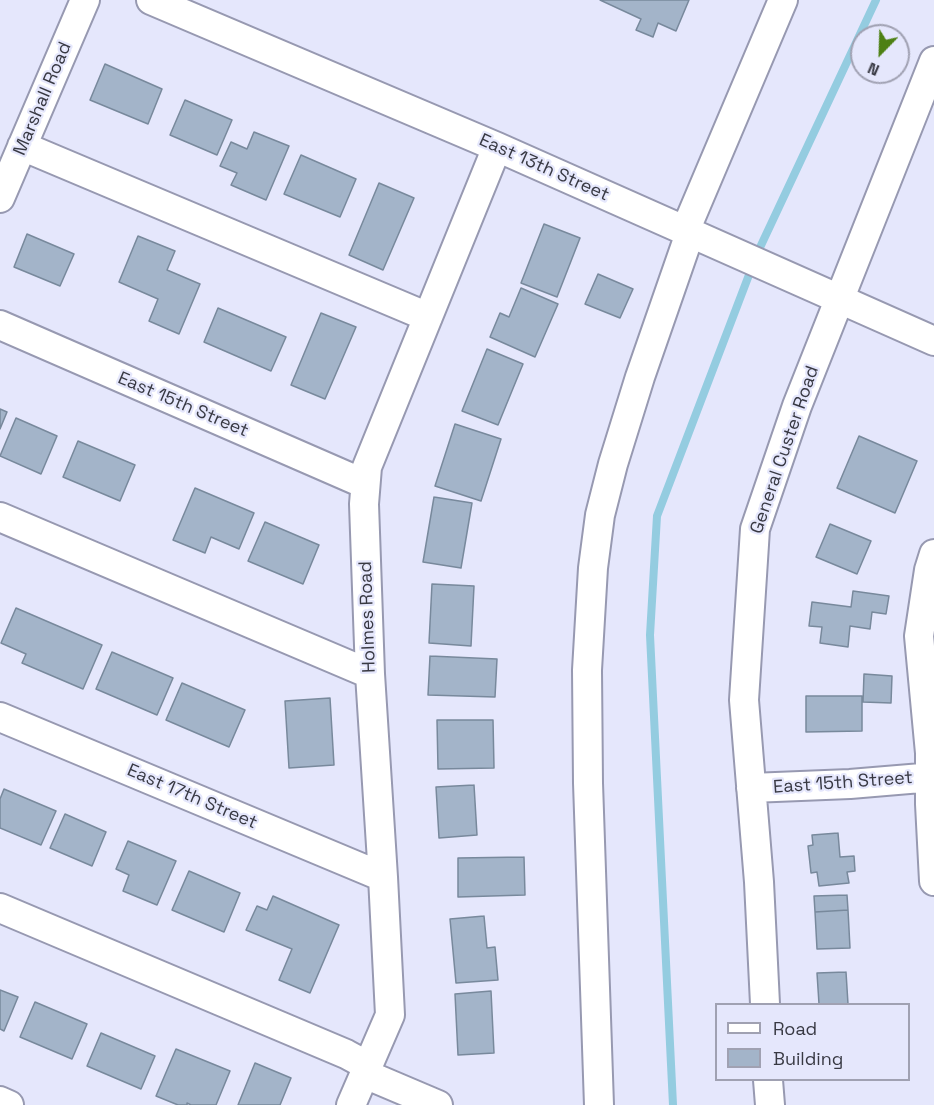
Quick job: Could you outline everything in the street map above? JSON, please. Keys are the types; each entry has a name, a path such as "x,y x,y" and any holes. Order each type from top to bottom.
{"street":[{"name":"Marshall Road","path":"0,198 85,0"},
{"name":"East 13th Street","path":"151,0 497,147 934,341"},
{"path":"599,1105 587,670 593,568 600,514 612,464 644,365 783,0"},
{"name":"General Custer Road","path":"765,1003 759,882 744,700 755,528 797,406 934,61"},
{"path":"22,146 428,317"},
{"name":"Holmes Road","path":"351,1105 390,1015 370,674 364,504 367,467 497,147"},
{"name":"East 15th Street","path":"0,326 365,484"},
{"path":"0,517 370,674"},
{"path":"934,554 929,570 919,636 932,777 930,804 934,881"},
{"name":"East 17th Street","path":"0,717 383,877"},
{"name":"East 15th Street","path":"751,788 850,784 932,777"},
{"path":"0,908 346,1054 366,1070 438,1105"},
{"path":"768,1081 770,1105"},
{"path":"0,1101 9,1105"}],"building":[{"path":"600,0 689,0 676,31 658,23 653,37 636,30 641,19"},
{"path":"105,64 162,89 148,124 90,100"},
{"path":"185,100 232,120 217,155 170,135"},
{"path":"254,132 289,146 266,200 231,185 237,173 220,166 231,142 247,149"},
{"path":"301,155 356,179 340,217 284,194"},
{"path":"379,183 414,198 383,270 349,255"},
{"path":"544,224 580,238 557,297 521,283"},
{"path":"27,234 74,254 60,286 14,267"},
{"path":"138,236 175,251 167,270 200,284 179,334 149,321 158,299 119,282"},
{"path":"598,274 633,289 620,318 585,304"},
{"path":"521,288 558,304 535,357 490,337 500,313 509,317"},
{"path":"218,308 286,337 271,371 204,342"},
{"path":"321,313 356,327 325,399 291,385"},
{"path":"487,349 523,364 498,425 462,411"},
{"path":"0,409 7,412 0,429"},
{"path":"16,418 57,436 41,474 0,456"},
{"path":"455,424 501,439 481,501 435,486"},
{"path":"859,436 917,461 895,513 837,488"},
{"path":"78,441 135,465 120,501 63,477"},
{"path":"195,488 254,513 239,549 211,537 205,553 173,540"},
{"path":"434,497 472,503 461,568 423,562"},
{"path":"265,522 319,545 303,584 248,561"},
{"path":"830,524 871,541 857,574 816,557"},
{"path":"432,584 474,586 471,646 429,643"},
{"path":"853,591 889,596 886,614 872,612 870,629 850,626 848,647 820,643 822,627 809,626 812,602 851,607"},
{"path":"16,608 102,645 83,689 22,663 26,654 1,643"},
{"path":"112,652 173,678 157,715 96,689"},
{"path":"430,656 497,659 495,697 428,695"},
{"path":"864,674 892,676 891,703 863,702"},
{"path":"182,683 245,710 229,747 166,720"},
{"path":"806,696 862,696 862,731 806,732"},
{"path":"330,698 334,765 289,768 285,701"},
{"path":"437,720 493,720 494,768 438,769"},
{"path":"474,785 477,835 439,838 436,787"},
{"path":"4,789 56,811 41,845 0,828 0,799"},
{"path":"65,814 106,832 92,866 50,848"},
{"path":"838,833 840,857 854,856 855,871 847,872 849,883 819,886 817,872 811,873 808,846 813,845 812,835"},
{"path":"128,841 176,861 157,905 123,891 129,875 116,869"},
{"path":"524,857 525,895 458,897 458,858"},
{"path":"189,871 240,893 224,932 172,910"},
{"path":"847,895 848,910 815,912 814,896"},
{"path":"273,896 339,925 310,993 279,980 292,949 246,930 257,906 267,910"},
{"path":"848,910 850,948 817,949 815,912"},
{"path":"484,916 487,948 495,947 498,980 456,983 450,919"},
{"path":"846,972 848,1003 819,1003 817,973"},
{"path":"0,990 18,997 4,1031 0,1029"},
{"path":"491,991 494,1053 458,1055 455,994"},
{"path":"35,1002 87,1024 72,1059 20,1037"},
{"path":"101,1033 155,1056 141,1089 87,1066"},
{"path":"176,1049 230,1071 216,1105 187,1103 187,1105 178,1105 156,1096"},
{"path":"255,1063 291,1078 280,1105 238,1105"}],"waterway":[{"path":"756,256 876,0"},
{"path":"673,1105 650,635 657,516 752,267"}]}
